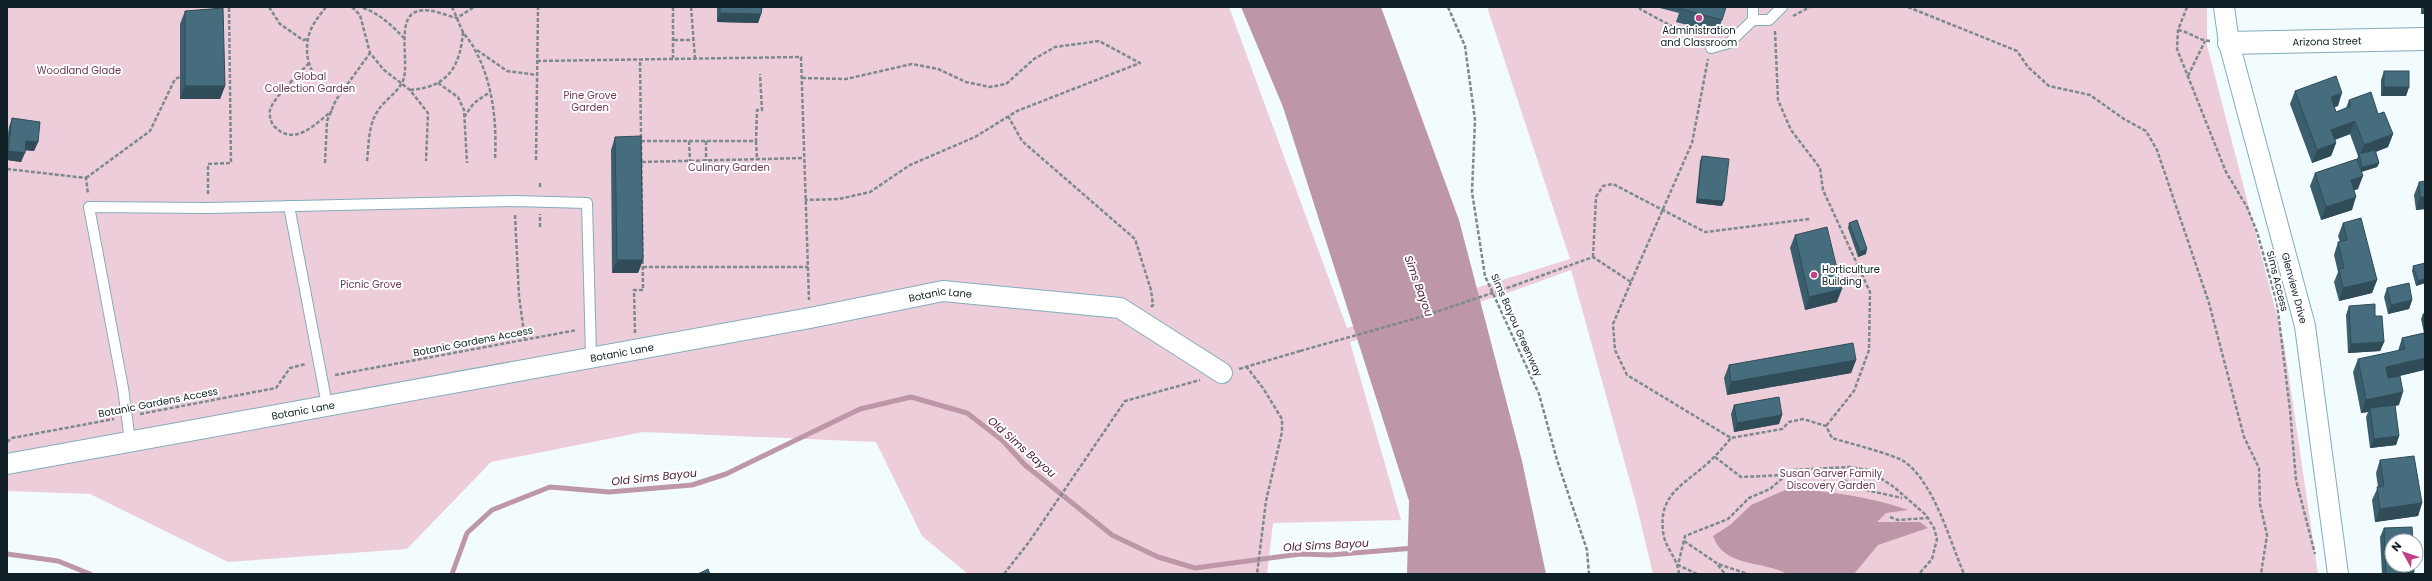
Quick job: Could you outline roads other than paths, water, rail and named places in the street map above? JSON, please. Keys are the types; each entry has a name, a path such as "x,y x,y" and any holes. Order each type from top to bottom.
{"street":[{"name":"Glenview Drive","path":"2224,7 2221,42 2305,326 2338,574"},
{"name":"Arizona Street","path":"2221,42 2425,39"},
{"name":"Botanic Lane","path":"7,464 591,356 810,318 943,291 1120,308 1222,374"}],"lane":[{"path":"1711,48 1728,43 1752,20 1753,7"},
{"path":"1752,20 1769,20 1782,7"},
{"path":"130,442 89,207 207,208 514,201 587,202 591,356"},
{"path":"289,206 327,405"}],"water":[{"name":"Sims Bayou","path":"1241,7 1381,7 1459,220 1522,461 1546,574 1407,574 1409,501 1283,107"},
{"path":"1790,488 1849,495 1893,505 1908,510 1886,513 1877,522 1920,522 1928,528 1878,545 1854,574 1787,574 1735,558 1718,546 1713,536 1730,525 1751,505"}],"waterway":[{"name":"Old Sims Bayou","path":"452,574 467,533 492,510 550,487 609,492 692,485 726,474 860,409 911,397 967,413 1002,440 1025,465 1112,535 1158,557 1195,568 1300,554 1330,555 1414,548"},
{"name":"Old Sims Bayou","path":"7,554 58,561 90,574"}],"place":[{"name":"Administration and Classroom","path":"1699,18"},
{"name":"Horticulture Building","path":"1814,275"}],"park label":[{"name":"Woodland Glade","path":"79,70"},
{"name":"Global Collection Garden","path":"310,82"},
{"name":"Pine Grove Garden","path":"590,100"},
{"name":"Culinary Garden","path":"729,167"},
{"name":"Picnic Grove","path":"371,284"},
{"name":"Susan Garver Family Discovery Garden","path":"1831,478"}]}
